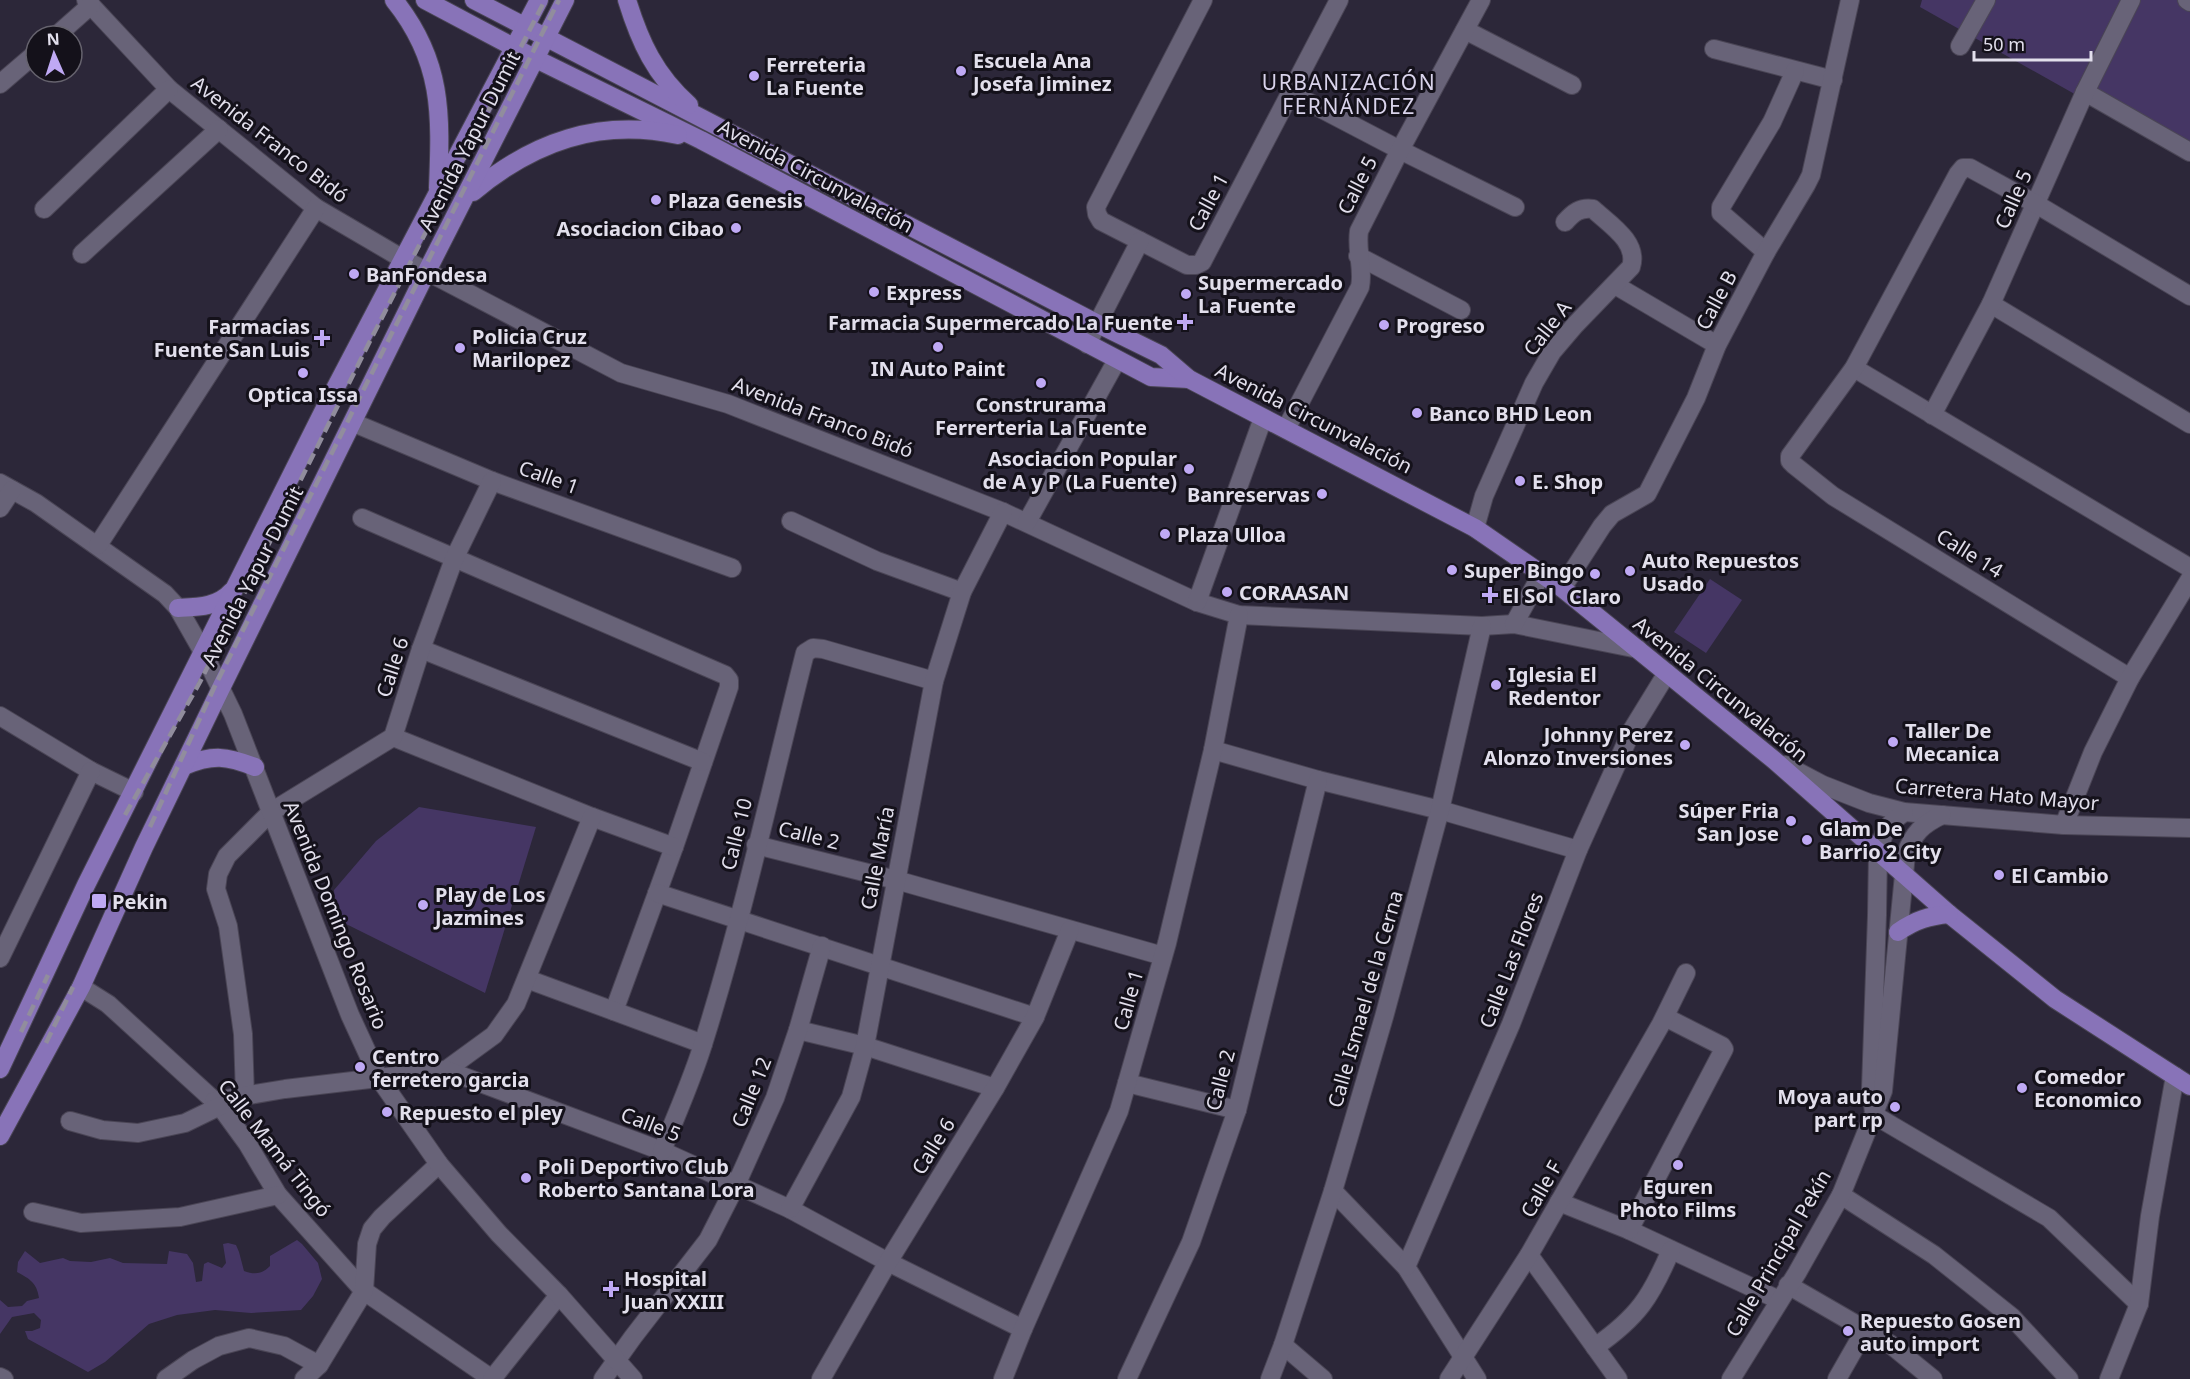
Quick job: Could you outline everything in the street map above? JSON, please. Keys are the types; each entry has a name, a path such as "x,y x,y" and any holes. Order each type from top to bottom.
{"main road":[{"path":"394,0 410,21 426,54 436,84 440,114 437,194"},
{"name":"Avenida Circunvalación","path":"425,0 536,59 701,140 1151,377 1189,378"},
{"name":"Avenida Circunvalación","path":"474,0 1161,355 1189,378 1475,528 1562,588 1638,649 1774,760 1949,914 2055,999 2182,1081"},
{"name":"Avenida Yapur Dumit","path":"0,1069 47,966 203,652 403,259 539,0"},
{"name":"Avenida Yapur Dumit","path":"0,1136 81,987 144,847 221,688 354,423 427,271 565,0"},
{"path":"627,0 635,27 654,66 675,92 709,122"},
{"path":"466,197 497,172 529,153 562,139 603,131 638,129 701,140"},
{"path":"178,608 216,603 227,597 237,585"},
{"path":"184,766 215,756 235,759 255,767"},
{"path":"1899,932 1913,921 1949,914"}],"street":[{"path":"1087,344 1140,241 1101,221 1096,207 1203,0"},
{"name":"Calle 1","path":"1140,241 1188,265 1202,262 1339,0"},
{"name":"Calle 5","path":"1286,429 1360,287 1359,231 1480,0"},
{"name":"Calle B","path":"1562,588 1612,514 1647,494 1696,398 1717,345 1766,252 1811,175 1850,0"},
{"path":"1960,46 1986,0"},
{"name":"Calle 5","path":"1932,415 1991,304 2085,92 2131,0"},
{"path":"68,24 89,3"},
{"name":"Avenida Franco Bidó","path":"89,3 169,89 316,208 403,259 621,373 728,404 1003,512 1197,602 1239,615 1482,626 1514,624 1638,649"},
{"path":"1465,30 1572,85"},
{"path":"1714,50 1833,80"},
{"path":"0,84 24,63"},
{"path":"1766,252 1721,213 1721,207 1773,122 1795,71"},
{"path":"44,209 169,89"},
{"path":"2085,92 2190,152"},
{"path":"1291,93 1515,207"},
{"path":"82,254 219,129"},
{"path":"2190,296 2036,204 1970,168 1963,168 1854,368 2190,568"},
{"path":"98,545 316,208"},
{"name":"Calle A","path":"1475,528 1484,496 1534,384 1552,352 1631,267 1633,260 1628,242 1593,209 1579,210 1565,222"},
{"path":"1358,256 1461,310"},
{"path":"1615,285 1717,345"},
{"path":"1991,304 2190,424"},
{"path":"1027,522 1117,360"},
{"name":"Calle 14","path":"1854,368 1790,456 1790,461 1833,495 2130,678"},
{"path":"1197,602 1263,418"},
{"name":"Calle 1","path":"354,423 492,481 732,568"},
{"name":"Calle 6","path":"393,737 421,649 454,559 492,481"},
{"path":"0,508 6,487"},
{"name":"Avenida Domingo Rosario","path":"6,487 36,503 98,545 165,594 178,608 221,688 255,767 350,1015 379,1078 439,1164 498,1233 558,1295 633,1379"},
{"name":"Calle María","path":"790,1209 851,1097 865,1046 934,681 962,592 1003,512"},
{"path":"362,518 725,675 729,680 729,687 674,847 614,1011"},
{"path":"791,521 877,561 962,592"},
{"path":"1514,624 1541,574"},
{"path":"2064,825 2093,752 2130,678 2190,579"},
{"name":"Calle 1","path":"1003,1379 1119,1111 1164,956 1213,750 1239,615"},
{"name":"Calle Ismael de la Cerna","path":"1270,1379 1333,1191 1384,1017 1440,810 1482,626"},
{"name":"Calle 10","path":"662,1151 703,1044 739,920 805,653 813,648 824,649 934,681"},
{"path":"421,649 703,762"},
{"name":"Calle Las Flores","path":"1406,1267 1511,1024 1578,850 1632,730 1667,673"},
{"path":"0,716 91,771 134,792"},
{"path":"245,1096 243,1034 228,926 216,889 218,874 227,856 271,812 393,737 592,817 674,847"},
{"path":"1213,750 1318,780 1440,810 1578,850"},
{"name":"Carretera Hato Mayor","path":"1774,760 1823,785 1869,803 1904,812 2064,825 2190,828"},
{"path":"0,958 91,771"},
{"name":"Calle 2","path":"1127,1379 1191,1242 1237,1110 1318,780"},
{"path":"1878,851 1885,831 1904,812"},
{"name":"Calle Principal Pekín","path":"1731,1379 1783,1292 1797,1273 1841,1195 1883,1091 1906,854 1914,834 1929,821 1942,815"},
{"path":"446,1070 494,1035 516,1004 592,817"},
{"name":"Calle 2","path":"756,845 896,880 1164,956"},
{"name":"Calle Principal Pekín","path":"1874,1115 1870,1088 1878,915 1878,851"},
{"path":"657,893 1035,1017"},
{"path":"0,923 19,921"},
{"name":"Calle 6","path":"821,1379 888,1262 995,1088 1035,1017 1070,930"},
{"name":"Calle 12","path":"603,1379 708,1240 736,1185 775,1098 798,1030 822,946"},
{"name":"Calle F","path":"1449,1379 1529,1255 1665,1017 1686,973"},
{"path":"527,979 703,1044"},
{"name":"Calle Mamá Tingó","path":"81,987 108,1004 217,1104 247,1143 278,1195 364,1291 492,1379"},
{"path":"1629,1230 1724,1049 1665,1017"},
{"path":"798,1030 865,1046 995,1088"},
{"name":"Calle 5","path":"70,1121 102,1130 138,1133 185,1123 217,1104 245,1096 285,1089 446,1070 662,1151 790,1209 888,1262 1023,1329"},
{"path":"2109,1379 2139,1304 2150,1216 2182,1081"},
{"path":"1127,1083 1237,1110"},
{"path":"1874,1115 2049,1218 2139,1304"},
{"path":"304,1379 319,1365 364,1291 367,1244 372,1229 439,1164"},
{"path":"1333,1191 1406,1267 1476,1379"},
{"path":"33,1212 81,1223 180,1217 278,1195"},
{"path":"1841,1195 1934,1255 2012,1317 2069,1379"},
{"path":"1559,1202 1629,1230 1671,1250 1783,1292 1865,1330 1890,1344 1933,1379"},
{"path":"1595,1347 1634,1316 1651,1291 1671,1250"},
{"path":"1529,1255 1618,1379"},
{"path":"492,1379 558,1295"},
{"path":"1837,1379 1865,1330"},
{"path":"166,1379 193,1360 219,1346 249,1338 284,1346 319,1365"},
{"path":"1283,1345 1323,1379"}],"shaded area":[{"path":"1922,0 2190,0 2190,159 1920,7"},
{"path":"1710,579 1742,600 1706,653 1674,632"},
{"name":"Play de Los Jazmines","path":"419,807 536,827 485,993 336,919 334,890 376,841"},
{"path":"297,1240 318,1263 322,1279 313,1296 301,1310 251,1313 215,1310 177,1315 149,1324 105,1362 88,1372 28,1339 25,1331 40,1328 41,1320 34,1313 12,1317 0,1334 0,1300 8,1307 22,1306 27,1301 39,1298 32,1282 17,1272 18,1262 25,1251 40,1263 63,1258 70,1261 91,1262 110,1258 123,1263 167,1264 169,1251 187,1254 193,1263 196,1282 202,1281 204,1264 208,1262 222,1268 226,1263 223,1244 236,1245 244,1271 255,1273 264,1271 270,1266 270,1256"}],"railway":[{"path":"125,815 200,682 371,339 545,0"},
{"path":"150,827 214,688 559,0"},
{"path":"21,1032 48,975"},
{"path":"46,1043 73,987"}],"place":[{"name":"Escuela Ana Josefa Jiminez","path":"961,71"},
{"name":"Ferreteria La Fuente","path":"754,76"},
{"name":"Plaza Genesis","path":"656,200"},
{"name":"Asociacion Cibao","path":"736,228"},
{"name":"BanFondesa","path":"354,274"},
{"name":"Express","path":"874,292"},
{"name":"Supermercado La Fuente","path":"1186,294"},
{"name":"Farmacia Supermercado La Fuente","path":"1185,322"},
{"name":"Progreso","path":"1384,325"},
{"name":"Farmacias Fuente San Luis","path":"322,338"},
{"name":"IN Auto Paint","path":"938,347"},
{"name":"Policia Cruz Marilopez","path":"460,348"},
{"name":"Optica Issa","path":"303,373"},
{"name":"Construrama Ferrerteria La Fuente","path":"1041,383"},
{"name":"Banco BHD Leon","path":"1417,413"},
{"name":"Asociacion Popular de A y P (La Fuente)","path":"1189,469"},
{"name":"E. Shop","path":"1520,481"},
{"name":"Banreservas","path":"1322,494"},
{"name":"Plaza Ulloa","path":"1165,534"},
{"name":"Super Bingo","path":"1452,570"},
{"name":"Auto Repuestos Usado","path":"1630,571"},
{"name":"Claro","path":"1595,574"},
{"name":"CORAASAN","path":"1227,592"},
{"name":"El Sol","path":"1490,595"},
{"name":"Iglesia El Redentor","path":"1496,685"},
{"name":"Taller De Mecanica","path":"1893,742"},
{"name":"Johnny Perez Alonzo Inversiones","path":"1685,745"},
{"name":"Súper Fria San Jose","path":"1791,821"},
{"name":"Glam De Barrio 2 City","path":"1807,840"},
{"name":"El Cambio","path":"1999,875"},
{"name":"Pekin","path":"99,901"},
{"name":"Play de Los Jazmines","path":"423,905"},
{"name":"Centro ferretero garcia","path":"360,1067"},
{"name":"Comedor Economico","path":"2022,1088"},
{"name":"Moya auto part rp","path":"1895,1107"},
{"name":"Repuesto el pley","path":"387,1112"},
{"name":"Eguren Photo Films","path":"1678,1165"},
{"name":"Poli Deportivo Club Roberto Santana Lora","path":"526,1178"},
{"name":"Hospital Juan XXIII","path":"611,1289"},
{"name":"Repuesto Gosen auto import","path":"1848,1331"}],"district":[{"name":"URBANIZACIÓN FERNÁNDEZ","path":"1349,94"}]}
